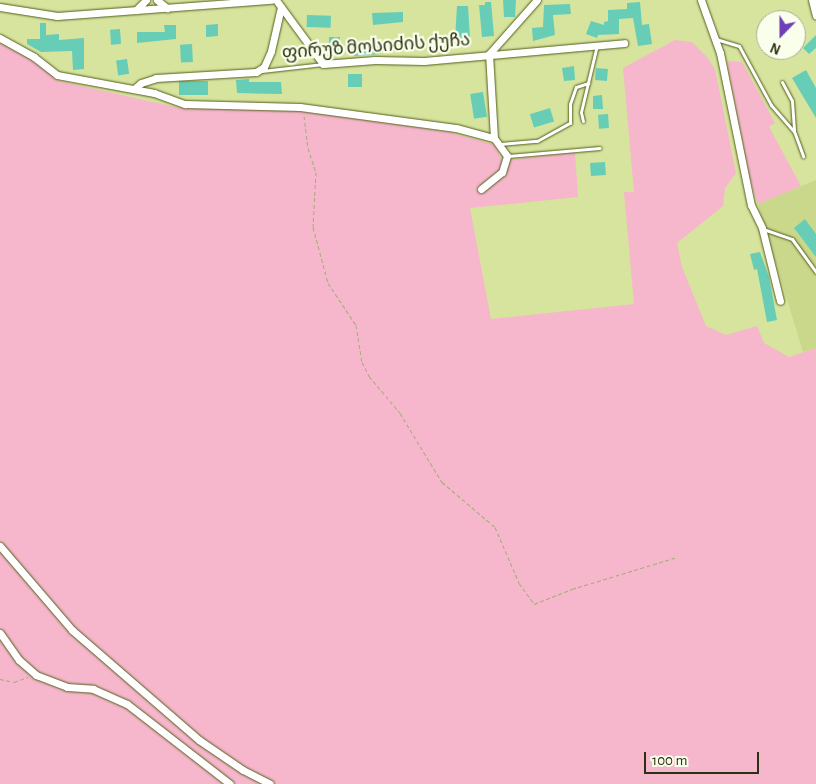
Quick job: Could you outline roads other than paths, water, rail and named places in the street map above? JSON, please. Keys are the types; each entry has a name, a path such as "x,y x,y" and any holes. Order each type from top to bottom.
{"street":[{"path":"136,10 146,0"},
{"path":"157,0 167,8"},
{"path":"0,7 57,16 271,0"},
{"path":"276,0 322,64"},
{"path":"494,138 489,54 536,0"},
{"path":"702,0 715,39 751,205 762,228 780,301"},
{"path":"812,0 816,16"},
{"path":"256,72 264,67 272,51 281,7"},
{"path":"0,38 34,57 57,75 134,89 185,104 300,107 456,128 494,138 507,156 502,172 481,189"},
{"name":"ფირუზ მოსიძის ქუჩა","path":"322,64 375,60 424,61 624,43"},
{"name":"ფირუზ მოსიძის ქუჩა","path":"134,89 141,83 156,78 256,72"},
{"path":"0,546 72,630 199,740 243,770 270,784"},
{"path":"0,633 19,660 36,675 67,687 93,689 127,704 230,784"}],"lane":[{"path":"715,39 739,46 771,104 794,132"},
{"path":"583,121 581,112 597,44"},
{"name":"ფირუზ მოსიძის ქუჩა","path":"256,72 322,64"},
{"path":"782,82 792,101 794,132 803,156"},
{"path":"500,144 537,141 570,123 570,104 576,87 588,83"},
{"path":"507,156 600,148"},
{"path":"762,228 792,239 816,272"}]}
